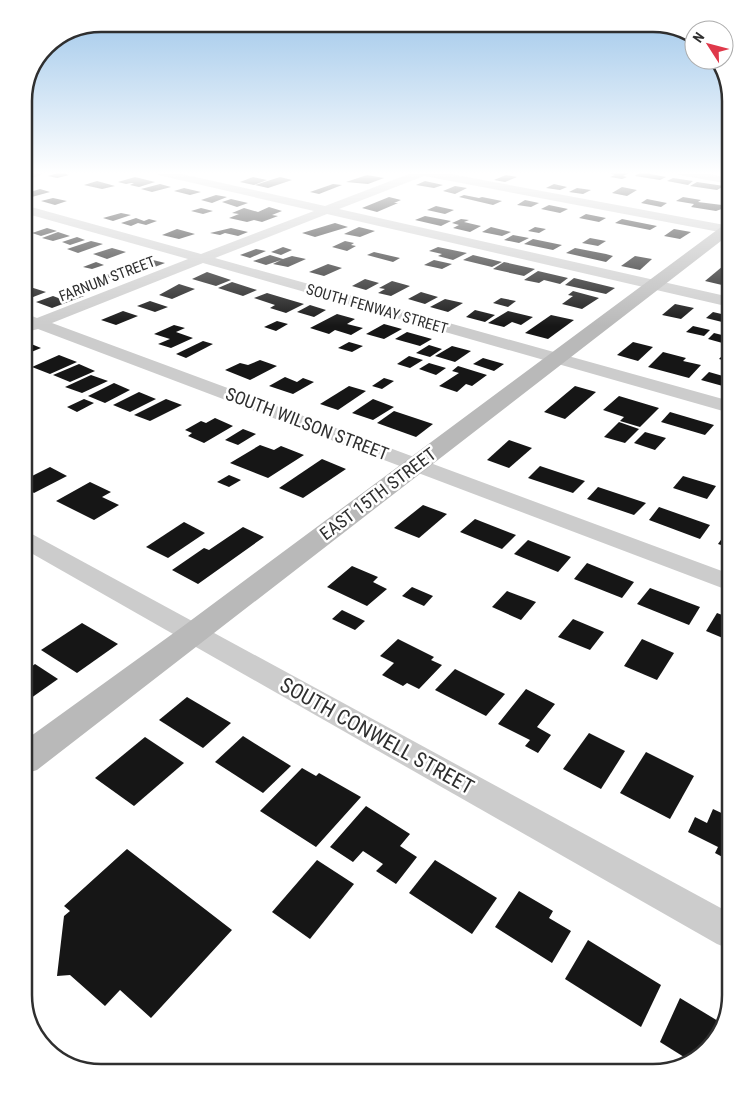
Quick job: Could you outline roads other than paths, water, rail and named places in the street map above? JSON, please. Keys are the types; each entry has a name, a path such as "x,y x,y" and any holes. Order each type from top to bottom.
{"main road":[{"name":"EAST 15TH STREET","path":"32,754 194,634 722,234"}],"street":[{"name":"SOUTH FENWAY STREET","path":"74,223 722,405"},
{"name":"FARNUM STREET","path":"33,321 203,260 294,223"},
{"path":"385,223 722,300"},
{"path":"698,223 722,228"},
{"name":"SOUTH WILSON STREET","path":"33,325 416,465 722,580"},
{"name":"SOUTH CONWELL STREET","path":"33,544 722,928"}]}
